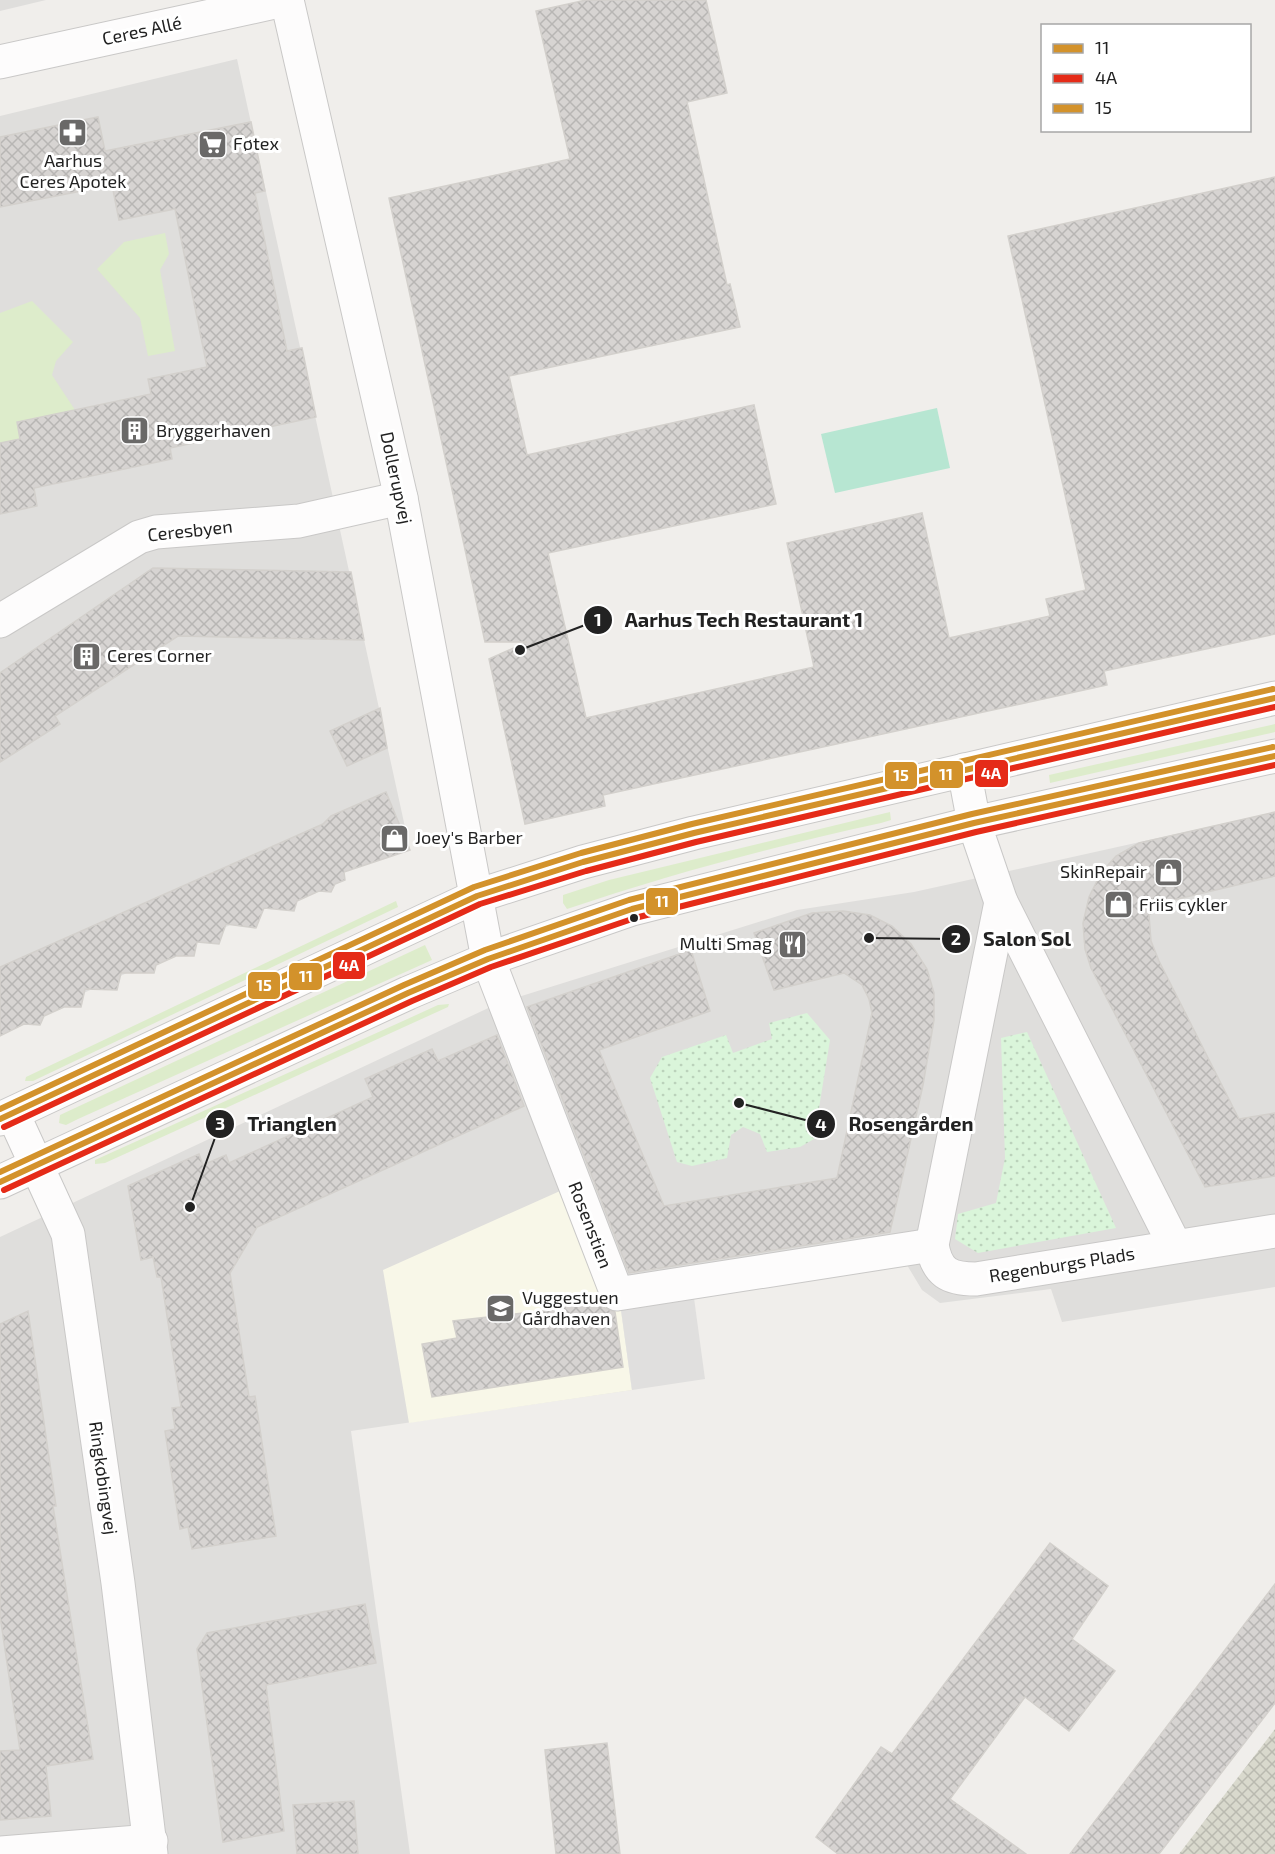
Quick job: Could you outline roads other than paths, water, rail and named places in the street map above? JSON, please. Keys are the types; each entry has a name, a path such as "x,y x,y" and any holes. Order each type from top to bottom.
{"street":[{"name":"Ceres Allé","path":"0,62 285,0"},
{"name":"Dollerupvej","path":"285,0 401,498 488,959"},
{"name":"Ceresbyen","path":"0,621 139,537 156,532 299,521 401,498"},
{"path":"6,1117 477,896 583,862 683,836 1275,698"},
{"path":"0,1182 408,993 488,959 632,909 974,823 1275,756"},
{"path":"964,770 974,823 1001,902 1175,1246"},
{"path":"932,1245 1001,902"},
{"name":"Rosenstien","path":"488,959 617,1294 932,1245"},
{"name":"Ringkøbingvej","path":"6,1117 36,1166 68,1234 118,1583 151,1847"},
{"name":"Regenburgs Plads","path":"932,1245 934,1260 942,1271 959,1279 1019,1273 1275,1231"},
{"path":"0,1853 151,1847"}],"place":[{"name":"Aarhus Ceres Apotek","path":"73,132"},
{"name":"Føtex","path":"212,144"},
{"name":"Bryggerhaven","path":"135,431"},
{"name":"Aarhus Tech Restaurant 1","path":"520,650"},
{"name":"Ceres Corner","path":"86,656"},
{"name":"Joey's Barber","path":"394,838"},
{"name":"SkinRepair","path":"1168,872"},
{"name":"Friis cykler","path":"1118,905"},
{"name":"Salon Sol","path":"869,938"},
{"name":"Multi Smag","path":"793,944"},
{"name":"Rosengården","path":"739,1103"},
{"name":"Trianglen","path":"190,1207"},
{"name":"Vuggestuen Gårdhaven","path":"501,1308"}]}
